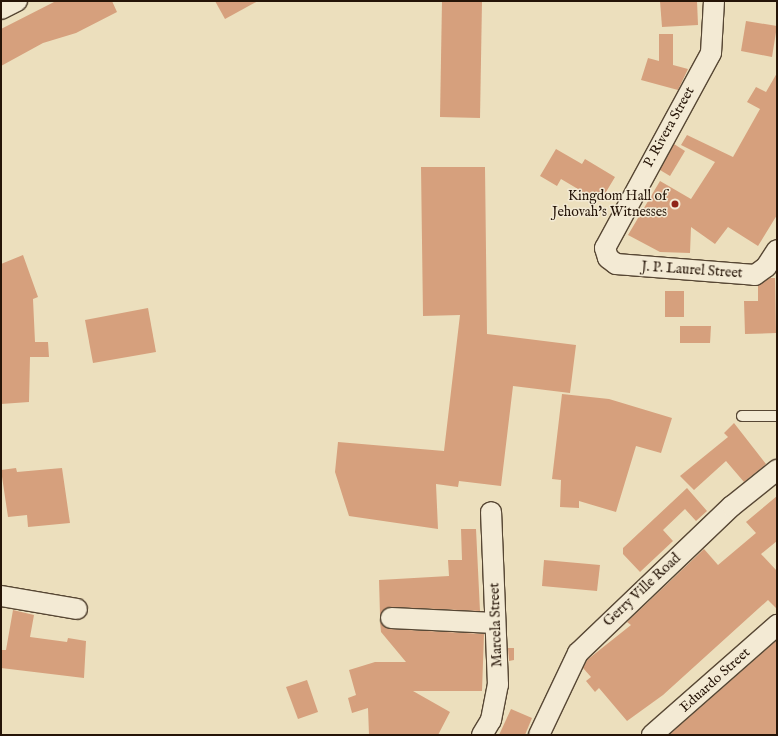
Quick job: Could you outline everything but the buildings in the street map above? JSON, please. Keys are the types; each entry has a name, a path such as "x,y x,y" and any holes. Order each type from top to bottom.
{"street":[{"path":"1,9 17,1"},
{"name":"P. Rivera Street","path":"605,248 711,53 714,1"},
{"name":"J. P. Laurel Street","path":"605,248 608,258 616,264 755,275 766,268 777,250"},
{"name":"Gerry Ville Road","path":"539,735 578,653 732,506 777,470"},
{"name":"Marcela Street","path":"482,735 491,720 498,685 491,512"},
{"path":"1,596 77,609"},
{"path":"391,618 495,623"},
{"name":"Eduardo Street","path":"652,735 777,624"}],"lane":[{"path":"742,416 777,416"}],"place":[{"name":"Kingdom Hall of Jehovah's Witnesses","path":"675,204"}]}
